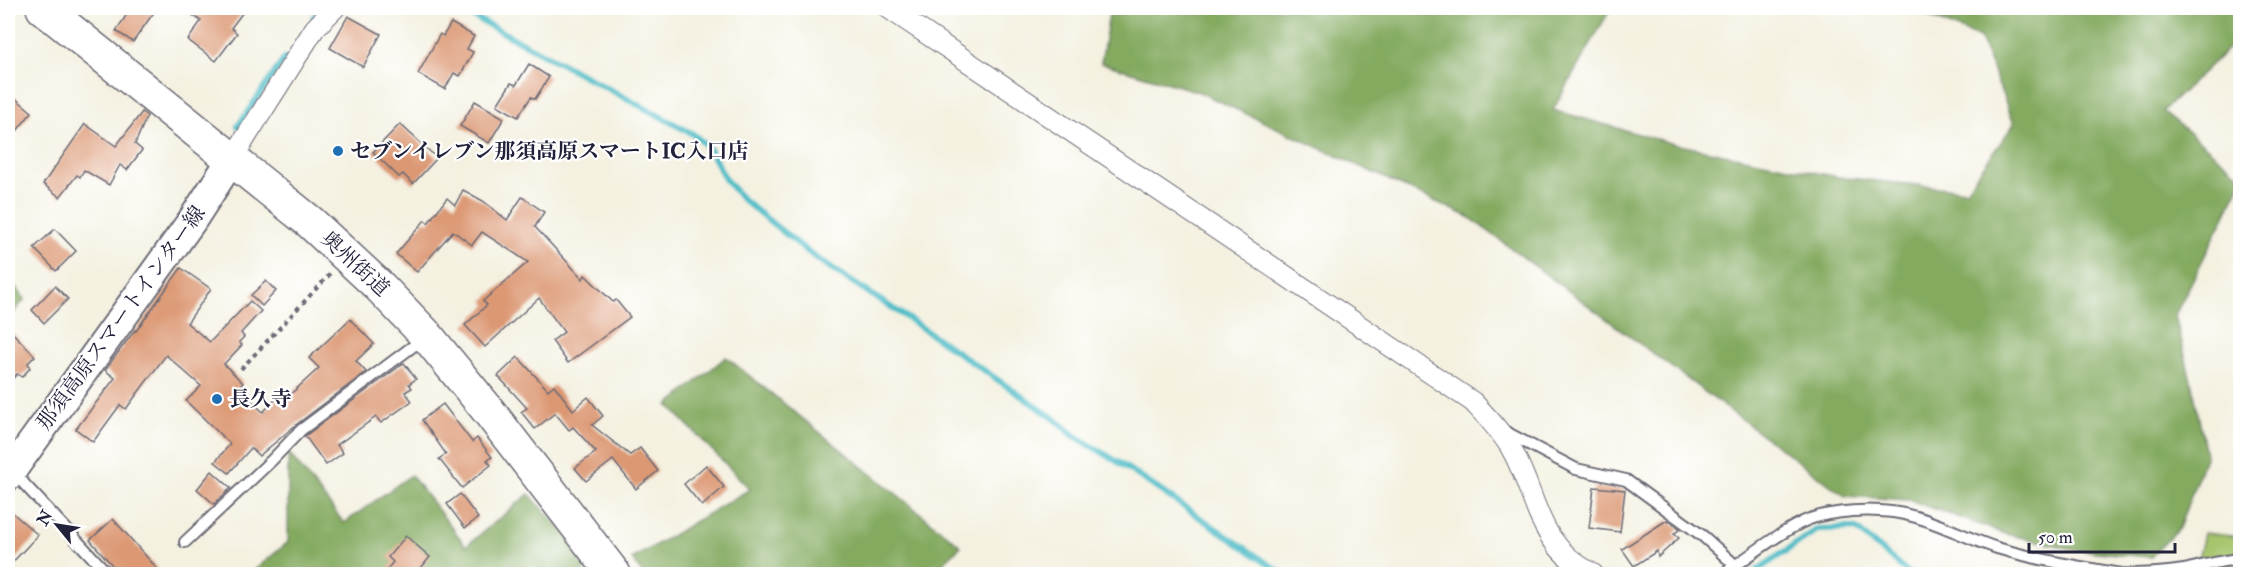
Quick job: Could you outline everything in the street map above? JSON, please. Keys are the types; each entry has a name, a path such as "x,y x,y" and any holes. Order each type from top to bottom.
{"highway":[{"name":"奥州街道","path":"43,8 348,255 427,336 487,409 614,574"}],"main road":[{"name":"那須高原スマートインター線","path":"9,472 191,222 232,159"}],"street":[{"path":"232,159 315,28 335,8"},
{"path":"888,8 1473,402 1510,446 1549,536 1562,554 1593,574"}],"lane":[{"path":"185,542 301,430 427,336"},
{"path":"1496,427 1576,469 1626,480 1704,537 1736,566"},
{"path":"9,472 108,574"},
{"path":"1723,574 1814,517 1849,512 1887,512 1915,516 1996,547 2052,562 2122,574"},
{"path":"2127,574 2186,570 2222,560 2241,559"}],"path":[{"path":"241,369 348,255"}],"green space":[{"path":"1110,8 1611,8 1553,110 1674,144 1838,177 1966,190 2014,124 1980,38 1909,8 2240,8 2240,37 2163,111 2240,175 2240,186 2175,315 2206,455 2179,528 2151,557 2077,550 2006,534 1909,500 1845,496 1469,217 1199,92 1101,63"},
{"path":"8,278 25,299 8,319"},
{"path":"726,357 961,546 932,574 643,574 632,559 750,489 668,405"},
{"path":"288,452 344,523 411,475 466,546 529,494 593,563 580,574 250,574 288,542"},
{"path":"2204,533 2240,537 2240,574 2195,574"}],"building":[{"path":"131,8 157,8 133,42 116,31"},
{"path":"182,8 246,8 231,28 237,33 216,61 188,40 201,21"},
{"path":"348,16 381,34 363,67 330,48"},
{"path":"451,23 474,36 467,49 473,52 460,76 454,73 445,89 418,74 440,34 443,36"},
{"path":"529,64 549,77 535,99 531,97 518,117 497,105 511,83 516,85"},
{"path":"8,92 32,112 16,132 8,126"},
{"path":"475,101 504,118 489,143 460,126"},
{"path":"142,112 147,116 135,144 142,150 127,170 120,165 109,185 84,170 80,177 77,175 60,197 43,184 85,124 116,146"},
{"path":"400,124 437,158 413,184 403,174 399,177 373,152"},
{"path":"463,190 483,201 507,220 522,197 544,212 535,227 583,279 585,275 613,302 616,300 630,317 568,363 552,341 564,332 539,298 485,347 465,325 487,305 483,301 528,262 482,232 472,245 453,231 417,272 396,254 425,220 428,223 447,198 455,205"},
{"path":"55,229 76,251 56,271 34,248"},
{"path":"181,268 211,289 187,323 210,342 250,301 261,311 241,333 244,337 239,342 242,345 224,364 243,383 238,388 263,412 276,399 281,403 319,368 309,358 350,319 374,344 356,361 366,372 259,456 251,448 229,473 215,462 230,444 186,401 201,386 166,355 126,409 120,405 93,442 76,429 115,378 105,370"},
{"path":"266,281 276,291 262,306 251,295"},
{"path":"55,286 68,299 44,323 32,310"},
{"path":"8,328 35,356 28,363 30,368 22,377 17,374 8,384"},
{"path":"518,357 548,390 554,385 573,410 588,397 603,416 592,425 630,455 640,448 658,471 636,489 613,460 586,481 575,468 596,452 573,427 569,430 555,413 535,429 521,412 527,408 498,376"},
{"path":"404,363 416,379 409,384 412,388 405,392 412,401 381,423 376,417 337,445 343,453 326,465 305,436"},
{"path":"443,404 472,442 477,438 492,457 487,460 491,465 462,488 439,459 446,454 422,420"},
{"path":"706,465 724,487 702,506 684,484"},
{"path":"212,471 231,488 214,504 197,489"},
{"path":"1594,487 1625,490 1620,532 1589,528"},
{"path":"460,494 478,518 465,528 447,504"},
{"path":"8,509 38,535 8,567"},
{"path":"113,519 162,574 120,574 90,540"},
{"path":"1667,520 1680,529 1674,534 1679,538 1658,557 1657,551 1634,566 1622,549"},
{"path":"406,536 430,557 416,574 383,574 393,562 388,557"}],"waterway":[{"path":"313,17 321,8"},
{"path":"457,8 693,134 708,147 726,180 742,199 817,259 1055,419 1073,435 1118,462 1283,574"},
{"path":"238,126 285,58"},
{"path":"1752,574 1818,529 1855,528 1910,574"}],"place":[{"name":"セブンイレブン那須高原スマートIC入口店","path":"338,151"},
{"name":"長久寺","path":"217,399"}]}
